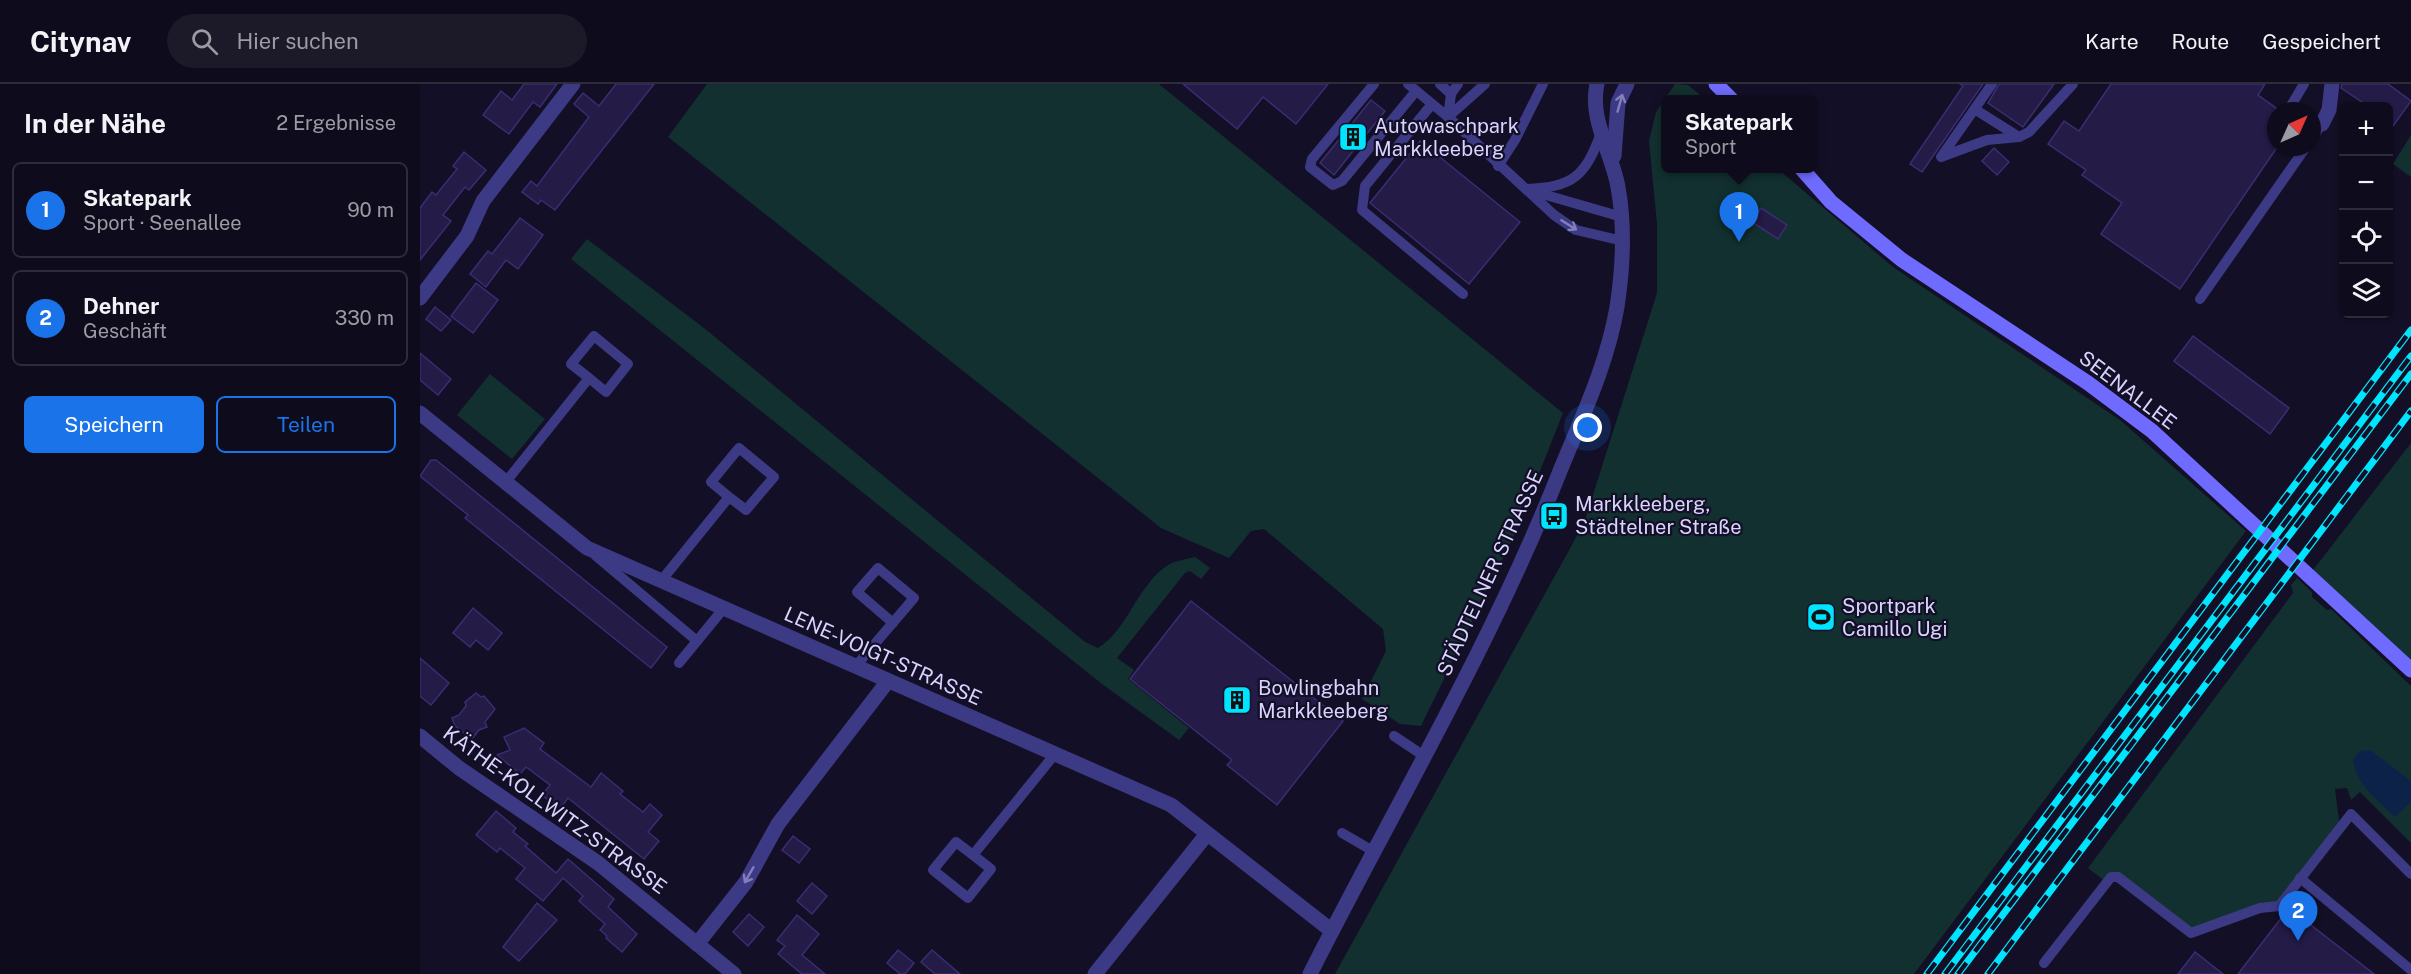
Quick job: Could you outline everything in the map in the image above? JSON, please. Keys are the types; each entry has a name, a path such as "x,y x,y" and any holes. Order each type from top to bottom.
{"main road":[{"path":"1716,84 1727,95"},
{"name":"SEENALLEE","path":"1805,173 1831,202 1902,260 2088,383 2152,431 2326,589 2411,670"}],"street":[{"path":"420,298 467,236 483,201 573,84"},
{"name":"STÄDTELNER STRASSE","path":"1310,974 1487,637 1540,520 1603,360 1617,308 1623,241 1622,217 1613,165 1601,133 1596,106 1597,84"},
{"name":"STÄDTELNER STRASSE","path":"1613,165 1618,103 1627,84"},
{"path":"2322,124 2329,110 2332,84"},
{"name":"LENE-VOIGT-STRASSE","path":"420,413 587,548 1172,805 1332,931"},
{"path":"697,944 746,882 778,824 888,681"},
{"name":"KÄTHE-KOLLWITZ-STRASSE","path":"420,736 459,768 598,863 697,944 718,968 734,974"},
{"path":"1095,974 1207,834"}],"lane":[{"path":"1374,84 1312,159 1310,167 1333,185 1341,181 1412,87 1448,117 1498,166 1554,215 1576,230 1623,241"},
{"path":"1440,84 1451,94"},
{"path":"1448,117 1451,94 1458,84"},
{"path":"1448,117 1485,84"},
{"path":"1498,166 1515,140 1543,84"},
{"path":"1992,84 1941,157 1987,140 2019,137 2029,132 2073,84"},
{"path":"2293,102 2304,84"},
{"path":"1432,104 1365,186 1362,210 1463,294"},
{"path":"1976,110 2019,137"},
{"path":"1526,189 1553,188 1579,175 1589,164 1601,133"},
{"path":"2200,299 2300,156"},
{"path":"1526,189 1622,217"},
{"path":"594,336 628,364 606,392 589,378 571,364 594,336"},
{"path":"505,483 589,378"},
{"path":"739,448 774,477 746,510 729,496 711,482 739,448"},
{"path":"661,581 729,496"},
{"path":"587,548 698,641"},
{"path":"855,667 914,598 878,568 857,592 892,623"},
{"path":"679,663 724,608"},
{"path":"1394,736 1424,756"},
{"path":"973,855 1055,754"},
{"path":"2044,963 2111,877 2118,877 2191,933 2260,908 2279,906 2351,814 2411,874"},
{"path":"1342,833 1373,851"},
{"path":"956,842 973,855 991,869 969,898 933,870 956,842"},
{"path":"2300,878 2411,970"}],"green space":[{"path":"707,84 1159,84 1563,413 1517,529 1421,726 1400,724 1362,699 1386,651 1383,629 1264,529 1251,531 1229,558 1161,528 668,137"},
{"name":"Sportpark Camillo Ugi","path":"1675,84 1688,85 1700,95 1668,95"},
{"name":"Sportpark Camillo Ugi","path":"1661,105 1661,173 1783,173 1893,267 2120,420 2246,531 1914,974 1335,974 1584,523 1657,293 1657,224 1649,141 1656,112"},
{"path":"2411,135 2411,177 2393,164"},
{"path":"587,239 704,328 1085,642 1098,648 1108,640 1148,584 1168,565 1195,557 1210,568 1201,579 1190,571 1185,573 1117,658 1134,670 1128,679 1189,728 1179,740 1102,684 571,259"},
{"path":"490,374 545,419 512,459 457,415"},
{"path":"2411,443 2411,670 2310,574"},
{"path":"2297,578 2312,592 2312,597 2327,610 2331,609 2411,686 2411,843 2360,792 2351,800 2347,788 2335,789 2340,828 2279,906 2191,933 2118,877 2106,882 2088,868 2293,593 2291,585"}],"water":[{"path":"2370,750 2411,781 2411,802 2395,817 2358,777 2353,759 2360,751"}],"building":[{"path":"524,84 557,84 540,107 533,102 509,134 483,115 501,91 512,100"},
{"path":"616,84 654,84 555,210 541,200 538,204 522,192 531,181 537,186 589,117 574,104 583,93 599,106"},
{"path":"1183,84 1328,84 1296,124 1263,97 1237,129"},
{"path":"1960,84 1983,84 1922,172 1910,164 1963,86"},
{"path":"1999,84 2054,84 2023,127 1988,103"},
{"path":"2111,84 2265,84 2258,95 2268,102 2267,156 2271,156 2180,289 2101,234 2122,203 2082,175 2086,170 2048,144 2064,121 2079,131"},
{"path":"2342,84 2388,84 2411,101 2393,126 2393,102 2362,102 2341,88"},
{"name":"Autowaschpark Markkleeberg","path":"1371,100 1385,111 1334,175 1320,163"},
{"path":"1420,141 1520,222 1469,284 1370,203"},
{"path":"1994,148 2009,162 1997,175 1982,161"},
{"path":"464,152 486,170 469,190 465,187 443,215 451,221 420,260 420,208 432,192 436,195 457,169 453,166"},
{"path":"1761,208 1787,225 1778,239 1752,222"},
{"path":"520,218 543,235 518,269 506,260 486,287 470,274 488,251 492,254"},
{"path":"476,283 498,300 473,333 451,316"},
{"path":"435,307 451,320 441,331 426,319"},
{"path":"2193,336 2289,408 2270,434 2174,361"},
{"path":"420,353 451,379 438,395 420,380"},
{"path":"431,460 436,460 667,647 651,668 465,518 468,515 420,476"},
{"name":"Bowlingbahn Markkleeberg","path":"1191,601 1343,721 1277,805 1227,765 1232,760 1130,679"},
{"path":"473,608 502,633 488,650 476,640 470,647 453,633"},
{"path":"420,658 449,683 431,705 420,696"},
{"path":"476,693 481,697 484,696 495,709 485,722 487,727 479,730 472,739 455,726 452,718 459,715 466,706 465,702"},
{"path":"524,728 544,743 540,749 591,787 601,773 623,791 620,794 643,812 650,804 662,815 648,832 659,841 644,859 568,798 560,809 542,795 550,785 526,767 520,774 497,755 510,750 504,737"},
{"path":"496,811 516,828 513,832 528,844 525,846 556,873 568,859 614,899 608,907 637,934 622,952 600,930 605,924 579,901 583,896 563,878 543,901 516,879 525,868 500,848 497,852 476,835"},
{"path":"793,836 810,849 799,863 782,850"},
{"path":"812,883 827,896 812,914 797,901"},
{"path":"537,903 557,920 519,961 503,947"},
{"path":"2289,908 2374,974 2238,974"},
{"path":"749,914 764,927 748,946 733,932"},
{"path":"797,915 819,934 802,955 825,974 802,974 778,954 785,946 777,940"},
{"path":"898,950 914,963 905,974 900,974 887,963"},
{"path":"932,950 960,974 935,974 921,962"},
{"path":"2195,952 2223,974 2178,974"}],"railway":[{"path":"1927,974 2411,330"},
{"path":"1945,974 2411,356"},
{"path":"1958,974 2411,374"},
{"path":"1988,974 2411,411"}],"place":[{"name":"Autowaschpark Markkleeberg","path":"1353,137"},
{"name":"Skatepark","path":"1739,242"},
{"name":"Markkleeberg, Städtelner Straße","path":"1554,516"},
{"name":"Sportpark Camillo Ugi","path":"1821,617"},
{"name":"Bowlingbahn Markkleeberg","path":"1237,700"},
{"name":"Dehner","path":"2298,941"}]}
